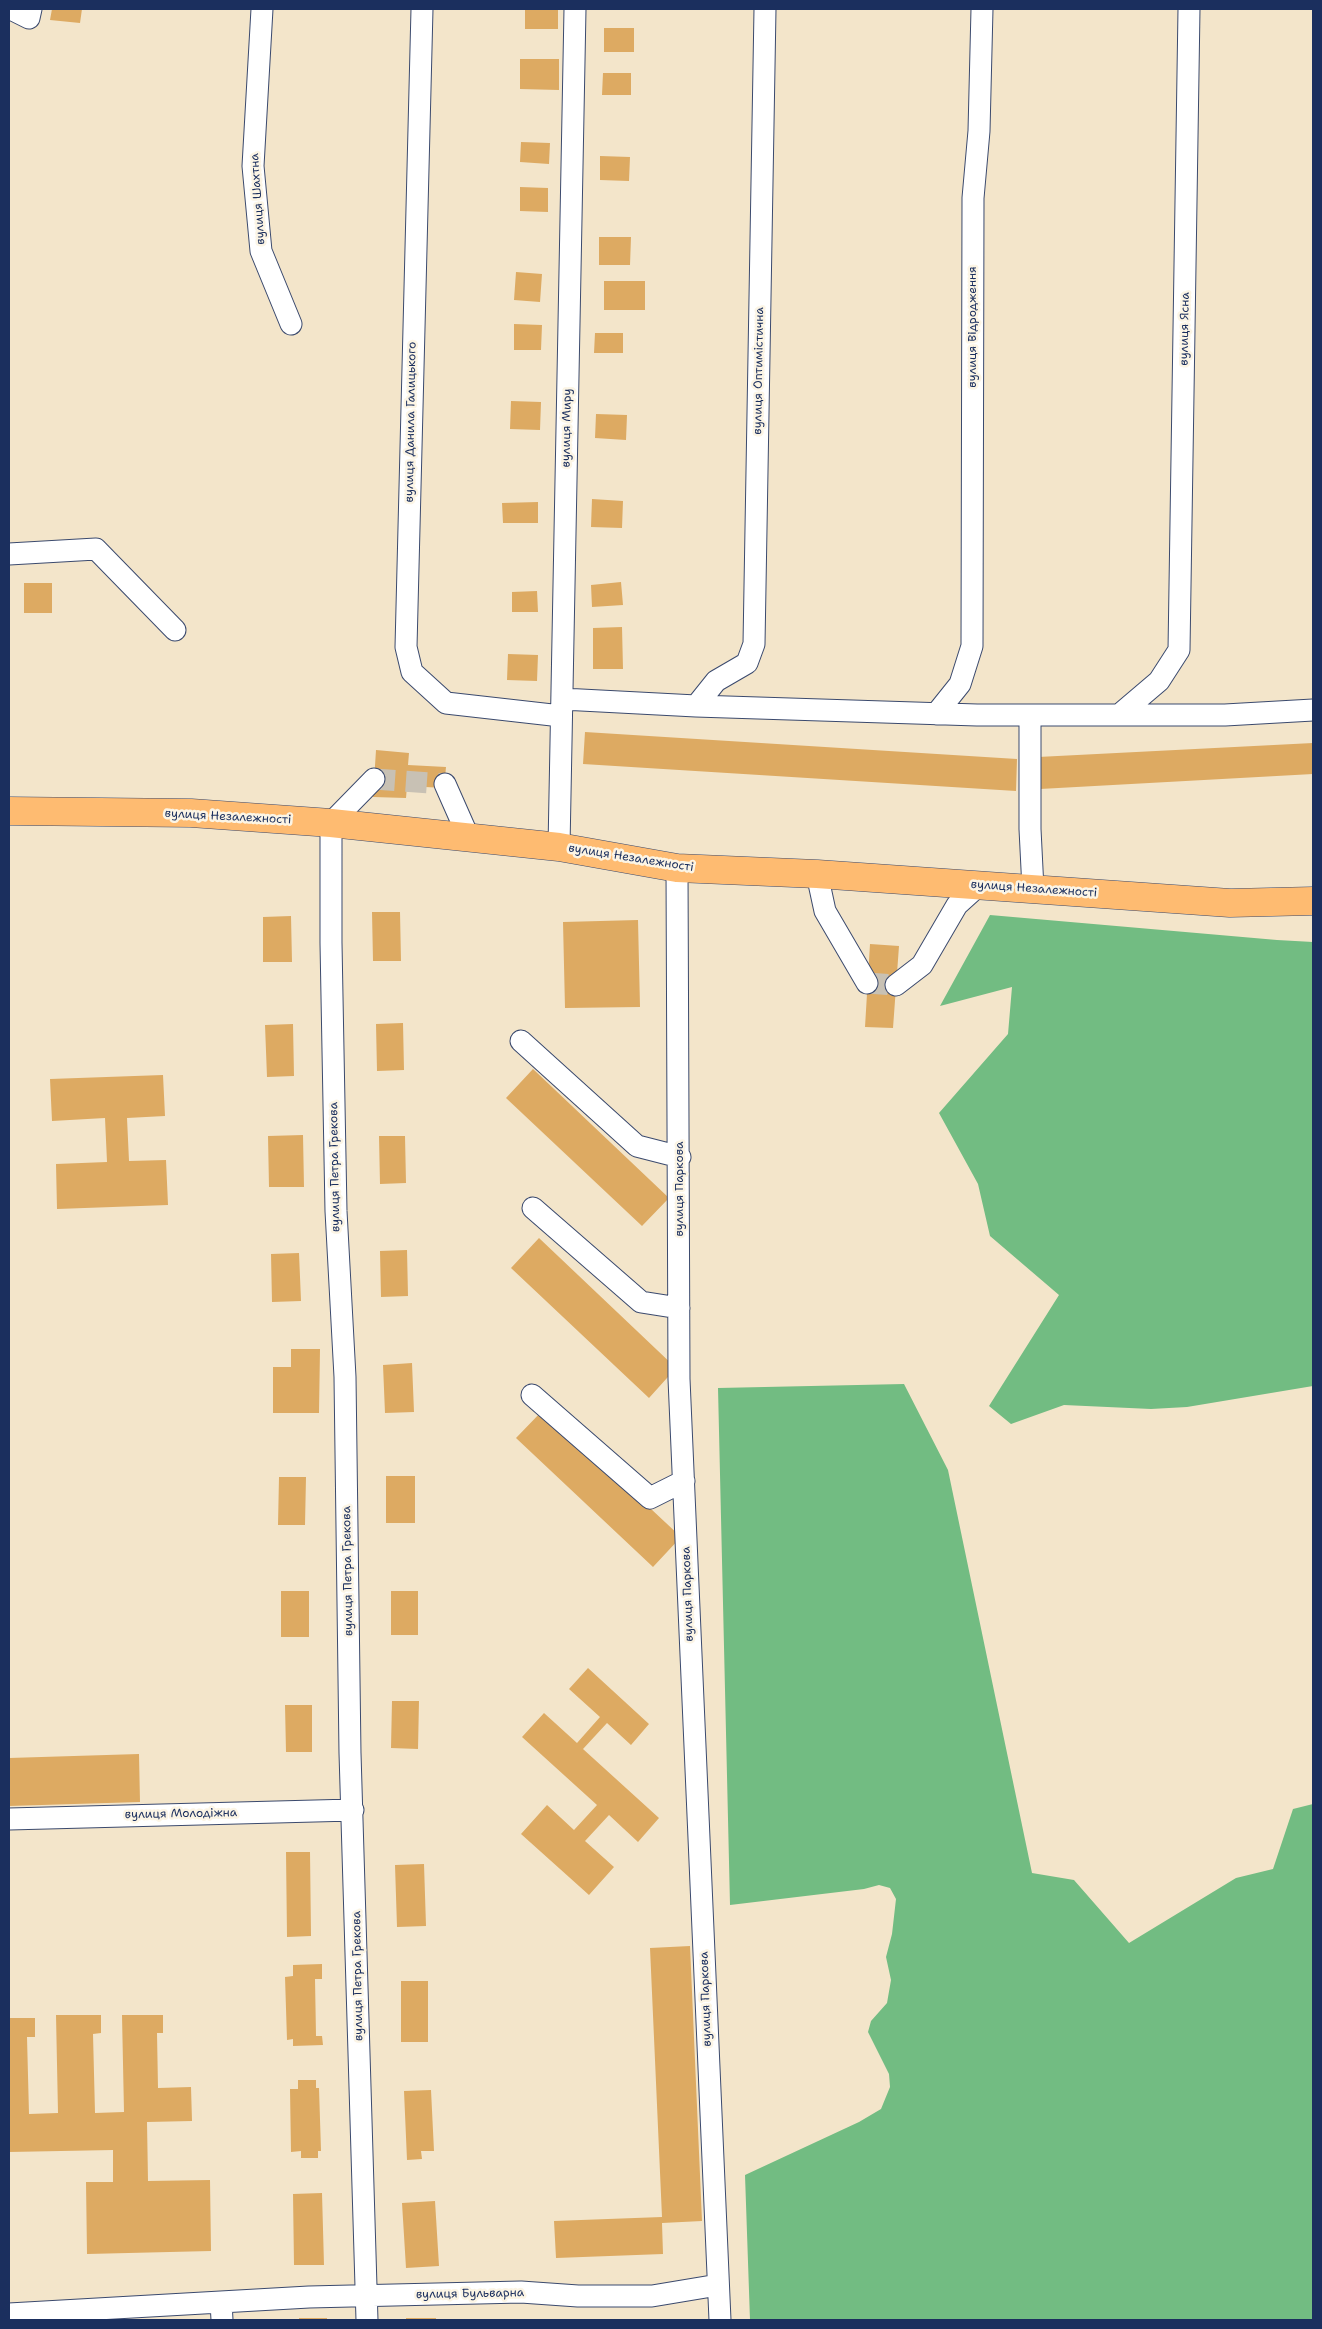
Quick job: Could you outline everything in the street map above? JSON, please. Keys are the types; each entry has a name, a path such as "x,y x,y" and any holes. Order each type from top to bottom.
{"main road":[{"name":"вулиця Незалежності","path":"9,811 191,813 331,823 468,836 559,847 677,868 817,874 1230,903 1313,902"}],"street":[{"name":"вулиця Шахтна","path":"262,9 253,166 261,251 291,324"},
{"name":"вулиця Данила Галицького","path":"422,9 406,647 412,672 446,703 561,708 696,706 936,714 1030,715 1225,715 1313,710"},
{"name":"вулиця Миру","path":"559,847 575,9"},
{"name":"вулиця Оптимістична","path":"696,706 716,681 747,663 754,644 765,9"},
{"name":"вулиця Відродження","path":"936,714 960,684 972,646 973,198 979,131 982,9"},
{"name":"вулиця Ясна","path":"1119,714 1160,681 1179,650 1189,9"},
{"path":"9,554 96,549 175,630"},
{"path":"1030,715 1030,829 1034,889"},
{"path":"331,823 374,779"},
{"path":"445,784 468,836"},
{"name":"вулиця Петра Грекова","path":"331,823 330,943 336,1211 345,1377 353,1810 367,2320"},
{"name":"вулиця Паркова","path":"677,868 680,1157 679,1379 720,2320"},
{"path":"817,874 825,911 867,983"},
{"path":"896,985 922,965 957,905 978,886"},
{"path":"521,1041 637,1146 680,1157"},
{"path":"533,1208 641,1302 679,1308"},
{"path":"532,1395 650,1498 684,1481"},
{"name":"вулиця Молодіжна","path":"9,1819 353,1810"},
{"name":"вулиця Бульварна","path":"9,2314 222,2311 367,2296 521,2292 578,2296 652,2296 718,2285"}],"green space":[{"path":"990,915 1313,942 1313,1386 1187,1407 1151,1409 1064,1405 1011,1424 989,1406 1059,1295 990,1236 978,1184 939,1113 1008,1034 1012,987 940,1006"},
{"path":"904,1384 948,1470 1032,1873 1074,1880 1129,1943 1236,1878 1273,1869 1293,1809 1313,1804 1313,2320 750,2320 745,2175 859,2122 881,2109 890,2087 889,2074 868,2032 871,2021 887,2003 891,1980 886,1957 892,1934 896,1899 890,1888 879,1885 864,1889 730,1905 718,1388"}],"building":[{"path":"52,9 82,9 80,23 50,20"},
{"path":"525,9 558,9 558,29 525,29"},
{"path":"604,28 634,28 634,52 604,52"},
{"path":"520,59 559,59 559,90 520,89"},
{"path":"603,73 631,73 631,95 602,95"},
{"path":"521,142 550,143 549,164 520,162"},
{"path":"600,156 630,157 629,181 600,180"},
{"path":"520,187 548,188 548,212 520,211"},
{"path":"599,237 631,237 630,265 599,265"},
{"path":"516,272 542,274 540,302 514,300"},
{"path":"604,281 645,281 645,310 604,310"},
{"path":"514,324 542,325 541,350 514,350"},
{"path":"595,333 623,333 623,353 594,353"},
{"path":"511,401 541,402 540,430 510,429"},
{"path":"596,414 627,415 626,440 595,438"},
{"path":"592,499 623,501 622,528 591,527"},
{"path":"538,502 538,523 503,523 502,503"},
{"path":"621,582 623,605 592,607 591,585"},
{"path":"24,583 52,583 52,613 24,613"},
{"path":"537,591 538,612 512,612 512,592"},
{"path":"622,627 623,669 593,669 593,628"},
{"path":"508,654 538,655 537,681 507,680"},
{"path":"585,732 1017,759 1016,791 583,764"},
{"path":"1313,743 1313,774 1040,789 1038,757"},
{"path":"376,750 409,753 408,765 446,767 444,788 407,786 406,798 373,797"},
{"path":"372,912 400,912 401,961 373,961"},
{"path":"291,916 292,962 263,962 263,917"},
{"path":"638,920 640,1007 565,1008 563,922"},
{"path":"870,944 899,946 893,1028 865,1027"},
{"path":"403,1023 404,1070 377,1071 376,1024"},
{"path":"293,1024 294,1076 267,1077 265,1025"},
{"path":"533,1069 669,1198 642,1226 506,1098"},
{"path":"163,1075 165,1116 127,1118 129,1161 166,1160 168,1205 57,1209 56,1164 107,1162 105,1118 52,1121 50,1079"},
{"path":"303,1135 304,1187 269,1187 268,1136"},
{"path":"379,1136 405,1136 406,1183 380,1184"},
{"path":"539,1238 676,1368 649,1398 511,1268"},
{"path":"407,1250 408,1296 381,1297 380,1251"},
{"path":"299,1253 301,1301 272,1302 271,1254"},
{"path":"291,1349 320,1349 319,1413 273,1413 273,1367 291,1367"},
{"path":"412,1363 414,1412 385,1413 383,1365"},
{"path":"544,1409 681,1537 653,1567 516,1438"},
{"path":"386,1476 415,1476 415,1523 386,1523"},
{"path":"279,1477 306,1477 305,1525 278,1525"},
{"path":"281,1591 309,1591 309,1637 281,1637"},
{"path":"391,1591 418,1591 418,1635 391,1635"},
{"path":"588,1668 649,1724 631,1745 607,1723 583,1749 659,1818 638,1842 609,1815 585,1841 614,1867 589,1895 521,1834 547,1805 574,1830 597,1805 522,1737 544,1713 577,1743 600,1717 569,1689"},
{"path":"392,1701 419,1701 418,1749 391,1748"},
{"path":"285,1705 312,1705 312,1752 286,1752"},
{"path":"139,1754 140,1802 9,1806 9,1758"},
{"path":"286,1852 310,1852 311,1936 287,1937"},
{"path":"424,1864 426,1926 397,1927 395,1865"},
{"path":"690,1946 702,2221 662,2223 663,2254 556,2258 554,2221 662,2217 650,1948"},
{"path":"322,1964 322,1979 315,1979 316,2036 322,2036 323,2045 293,2046 293,2039 287,2040 285,1977 293,1976 293,1965"},
{"path":"401,1981 428,1981 428,2042 401,2042"},
{"path":"56,2015 101,2015 101,2033 93,2034 95,2113 124,2112 122,2015 163,2015 163,2033 157,2033 158,2088 191,2087 192,2121 147,2122 148,2181 210,2180 211,2251 87,2254 86,2182 113,2182 113,2150 9,2152 9,2018 35,2018 35,2037 27,2037 29,2114 58,2113"},
{"path":"298,2080 316,2080 316,2088 319,2088 321,2151 318,2151 318,2158 301,2158 301,2151 291,2152 290,2089 298,2089"},
{"path":"431,2090 434,2151 421,2151 422,2159 407,2160 404,2091"},
{"path":"322,2193 324,2265 294,2265 293,2194"},
{"path":"435,2201 439,2266 406,2268 402,2203"},
{"path":"299,2318 327,2318 327,2320 299,2320"},
{"path":"406,2318 436,2318 436,2320 406,2320"}],"tunnel":[{"path":"374,779 445,784"},
{"path":"867,983 896,985"}]}
